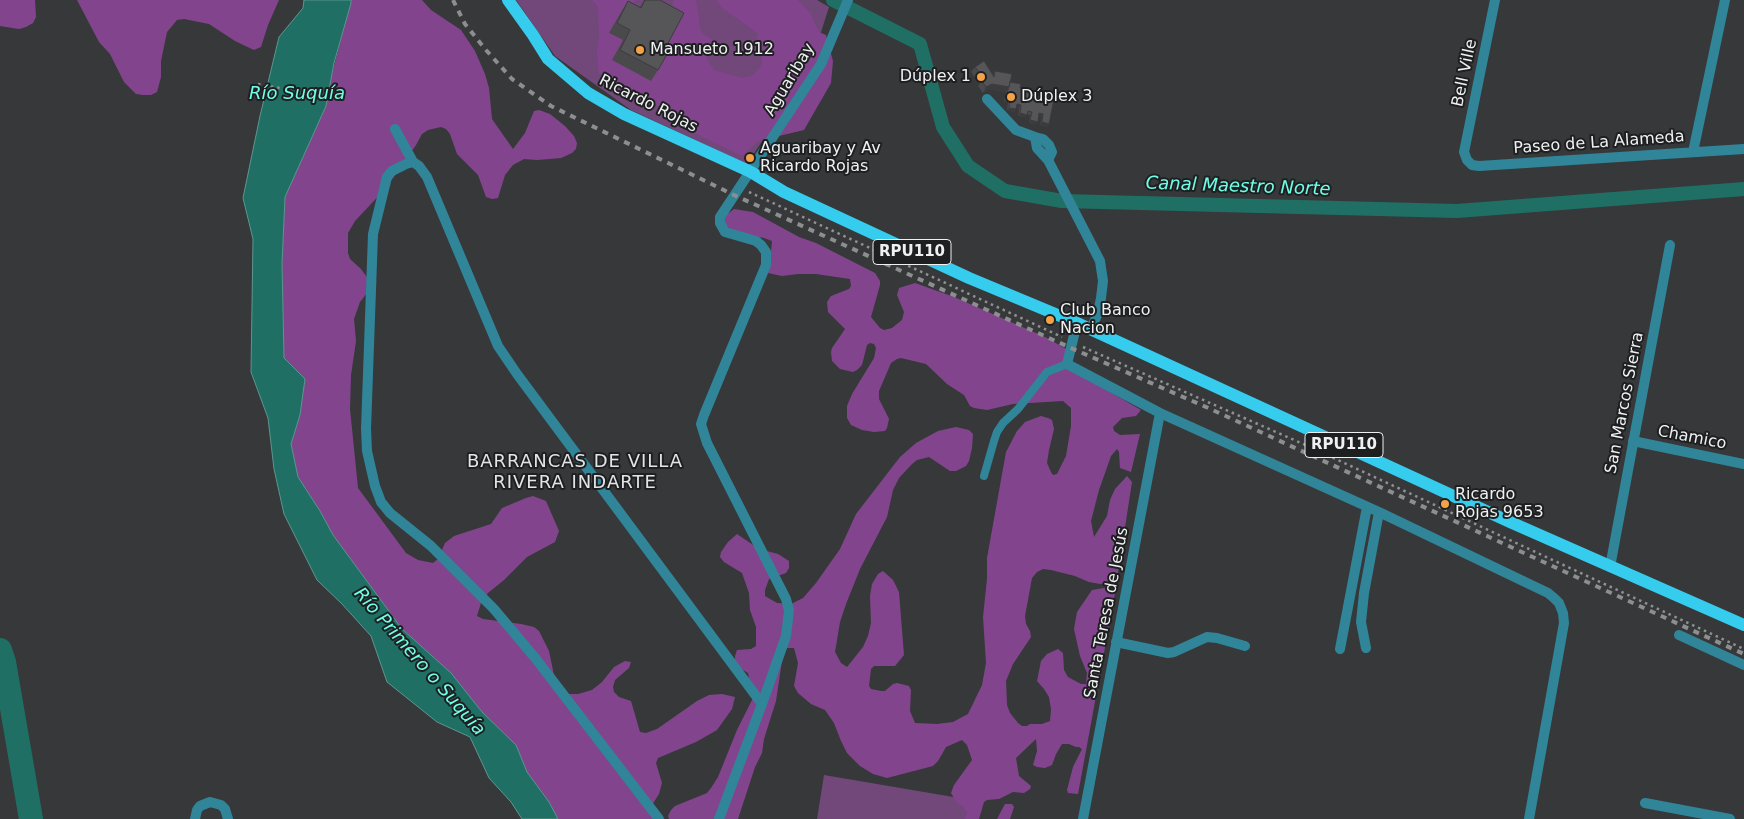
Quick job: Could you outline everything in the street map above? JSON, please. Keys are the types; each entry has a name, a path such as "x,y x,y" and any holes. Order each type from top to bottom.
{"main road":[{"name":"Ricardo Rojas","path":"508,0 548,59 588,93 632,118 751,172"},
{"name":"RPU110","path":"751,172 784,192 969,278 1092,329 1610,567 1744,625"}],"street":[{"name":"Aguaribay","path":"762,704 786,636 789,610 786,598 707,443 702,424 767,259 766,252 761,244 725,232 720,223 723,212 821,64 848,0"},
{"name":"Bell Ville","path":"1464,152 1495,0"},
{"path":"1693,152 1725,0"},
{"path":"987,99 1016,130 1043,138 1049,145 1052,152 1048,160 1063,193 1100,261 1103,281 1098,313 1092,329"},
{"path":"395,129 413,162 419,166 426,177 498,346 762,704 719,819"},
{"name":"Paseo de La Alameda","path":"1464,152 1467,160 1472,165 1479,166 1744,149"},
{"path":"413,162 392,171 387,178 373,234 366,429 367,450 375,486 382,502 390,513 431,546 500,617 536,659 658,819"},
{"name":"San Marcos Sierra","path":"1610,567 1670,245"},
{"path":"1077,323 1068,364 1160,413 1379,512 1548,593 1558,603 1564,623 1529,819"},
{"name":"Santa Teresa de Jesús","path":"1083,819 1160,413"},
{"name":"Chamico","path":"1633,442 1744,464"},
{"path":"1340,649 1367,507"},
{"path":"1366,648 1361,622 1364,593 1379,512"},
{"path":"1680,635 1744,665"},
{"path":"1116,642 1168,653 1207,637 1245,646"},
{"path":"195,819 200,806 210,802 221,805 225,809 228,819"},
{"path":"1645,803 1730,819"}],"lane":[{"path":"984,476 997,432 1003,423 1018,409 1047,372 1068,364"}],"path":[{"path":"258,84 339,99"},
{"path":"739,187 1072,342 1318,451 1744,649"}],"shaded area":[{"path":"0,0 35,0 36,17 33,23 19,29 0,26"},
{"path":"77,0 279,0 261,47 254,50 235,41 209,24 184,19 177,20 167,32 157,92 151,95 143,95 136,94 124,82 110,54 99,42"},
{"path":"351,0 422,0 431,10 461,30 475,51 485,74 489,88 492,119 513,149 525,133 534,111 539,110 550,114 565,126 574,136 577,143 576,149 572,153 561,158 524,159 513,165 505,175 498,198 492,199 486,197 478,175 457,154 450,134 446,129 441,127 428,130 422,134 386,188 355,221 348,233 348,253 350,259 369,280 367,293 360,302 354,319 356,341 351,375 350,409 358,488 406,553 418,560 433,563 438,559 445,543 454,536 491,524 502,508 533,496 546,501 559,531 555,542 527,557 488,593 481,603 477,616 483,619 534,627 539,631 549,651 556,685 566,694 578,694 592,690 602,682 614,667 625,661 631,662 629,668 615,680 613,687 614,692 619,697 631,701 640,732 646,733 657,729 697,701 709,695 722,694 735,697 732,709 717,730 696,742 658,758 656,763 662,783 659,794 652,805 653,819 558,819 549,802 527,772 516,745 482,712 451,673 402,629 333,535 298,477 291,444 300,415 284,358 282,264 285,197 326,106 331,78"},
{"path":"516,0 817,0 829,7 809,70 747,164 631,110 555,56"},
{"path":"592,0 634,0 633,5 643,18 670,12 674,0 696,0 701,32 716,42 706,58 714,70 742,78 752,76 761,66 764,47 756,37 759,34 722,8 716,0 798,0 810,13 819,32 826,35 833,61 831,83 804,130 758,141 742,156 682,127 669,113 657,105 619,86 599,73 597,53 599,35 598,7"},
{"path":"734,209 753,212 799,237 816,243 875,273 880,281 880,285 871,317 884,330 892,328 902,320 904,312 897,295 899,288 915,283 954,297 1045,337 1068,350 1067,367 1141,410 1136,416 1122,418 1113,427 1114,431 1120,435 1140,434 1131,472 1120,468 1119,452 1117,449 1111,456 1091,521 1094,537 1107,516 1110,500 1115,489 1127,476 1132,482 1117,579 1114,582 1100,584 1051,570 1043,569 1037,572 1032,578 1025,616 1031,637 1013,664 1006,681 1007,705 1010,713 1018,723 1022,726 1027,726 1050,721 1049,697 1037,681 1041,661 1047,654 1058,649 1063,653 1064,670 1068,677 1081,684 1086,684 1087,673 1080,656 1074,629 1077,612 1092,590 1104,588 1115,593 1078,794 1068,793 1067,790 1073,767 1082,749 1069,744 1062,744 1052,765 1045,768 1037,767 1033,765 1037,751 1036,739 1016,758 1019,776 1031,786 1030,789 1024,793 1013,792 999,799 987,800 984,802 979,819 965,819 967,813 963,806 957,803 951,793 954,785 972,760 967,745 962,740 946,747 933,766 887,778 873,774 860,766 847,753 834,723 825,710 811,704 798,693 794,686 798,663 794,648 787,648 783,654 776,701 764,739 762,753 755,767 738,819 669,819 668,816 675,806 707,793 711,788 718,777 737,730 753,698 748,673 738,667 735,662 735,656 737,650 751,649 756,646 756,627 750,610 749,593 742,573 724,562 720,557 728,542 737,534 759,549 778,554 789,561 789,568 786,573 769,579 765,596 777,603 791,604 803,598 816,583 840,549 856,514 900,457 916,443 938,431 956,427 969,430 973,434 972,448 966,466 956,471 950,471 929,457 917,460 899,478 893,490 887,517 860,569 846,604 840,622 835,652 841,663 847,667 863,647 871,623 870,596 872,584 878,574 883,571 893,580 899,592 904,655 895,666 874,666 871,669 869,686 871,689 885,691 897,683 909,686 911,690 910,711 915,723 937,724 953,722 968,714 982,685 986,663 983,617 987,558 1006,452 1017,431 1025,422 1041,416 1048,418 1052,420 1054,429 1047,463 1053,475 1057,474 1066,456 1071,426 1071,408 1063,401 1013,404 987,410 974,408 970,406 964,395 947,384 926,364 901,358 891,363 879,391 879,399 889,419 885,431 862,430 851,425 847,418 847,406 852,394 874,358 876,348 874,344 870,343 867,345 862,365 853,372 840,369 832,361 832,348 845,329 828,312 827,302 831,296 849,289 851,286 850,279 816,274 782,276 768,273 765,270 771,252 772,241 741,234 730,229 723,223 725,216"},
{"path":"824,775 971,800 967,819 817,819"},
{"path":"1005,804 1012,804 1014,807 1010,819 997,819"}],"water":[{"name":"Río Suquía","path":"304,0 351,0 351,3 334,63 326,106 285,197 282,264 284,358 305,379 300,415 291,444 298,477 333,535 402,629 451,673 482,712 516,745 527,772 549,802 558,819 522,819 511,802 489,778 470,737 437,722 387,682 371,636 317,580 284,514 274,469 268,418 251,372 253,239 243,198 279,37 303,8"}],"building":[{"name":"Mansueto 1912","path":"645,0 660,0 684,13 665,49 669,51 658,70 620,50 630,30 617,23 628,1 641,8"},
{"path":"984,61 994,77 995,71 1012,74 1009,87 992,84 986,87 982,81 984,79 975,67"},
{"path":"1010,82 1021,84 1020,88 1032,90 1031,94 1054,99 1049,124 1042,122 1043,114 1039,113 1038,122 1030,120 1032,112 1028,111 1027,115 1020,113 1021,105 1017,104 1016,109 1009,108 1010,99 1006,99"}],"waterway":[{"name":"Canal Maestro Norte","path":"833,0 920,44 943,127 968,166 1005,191 1062,201 1457,211 1744,189"},
{"path":"0,650 4,662 31,819"}],"railway":[{"path":"453,0 465,24 512,79 551,106 734,195 1206,407 1744,654"}],"place":[{"name":"Mansueto 1912","path":"640,50"},
{"name":"Dúplex 1","path":"981,77"},
{"name":"Dúplex 3","path":"1011,97"},
{"name":"Aguaribay y Av Ricardo Rojas","path":"750,158"},
{"name":"Club Banco Nacion","path":"1050,320"},
{"name":"Ricardo Rojas 9653","path":"1445,504"}],"district":[{"name":"BARRANCAS DE VILLA RIVERA INDARTE","path":"575,472"}],"water label":[{"name":"Río Primero o Suquía","path":"419,662"}]}
